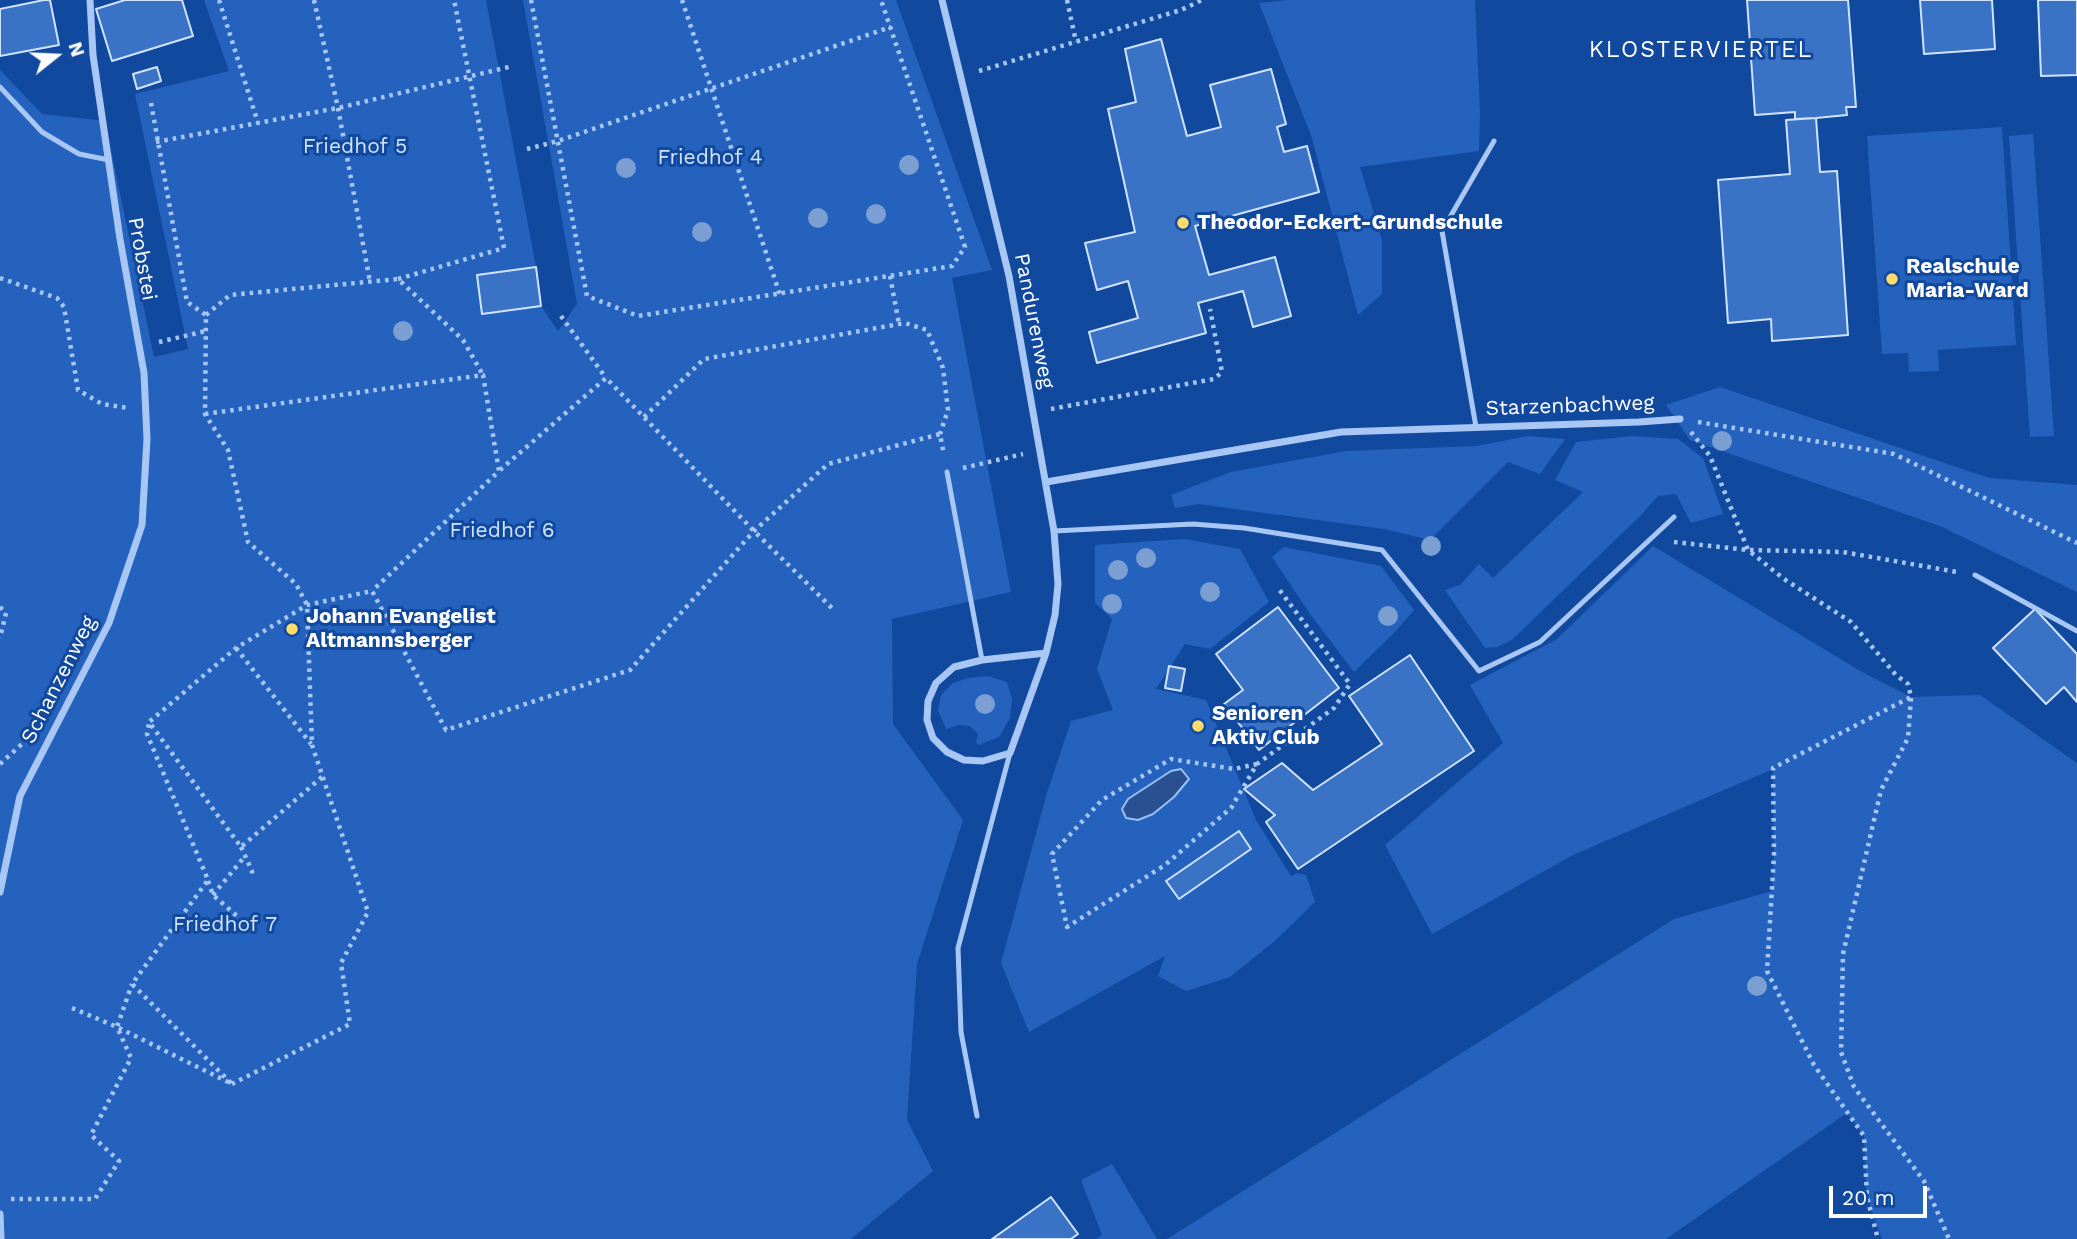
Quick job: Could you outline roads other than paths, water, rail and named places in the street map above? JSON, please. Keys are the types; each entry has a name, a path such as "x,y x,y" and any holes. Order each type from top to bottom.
{"street":[{"name":"Probstei","path":"90,0 93,55 120,239 144,373 147,439 142,525"},
{"name":"Pandurenweg","path":"943,0 1009,276 1054,531 1058,584 1055,615 1046,653 1010,753"},
{"name":"Starzenbachweg","path":"1046,482 1341,432 1680,419"},
{"name":"Schanzenweg","path":"0,892 20,796 109,623 142,525"},
{"path":"1010,753 983,761 964,760 947,752 933,738 927,720 928,701 936,683 954,667 982,660 1046,653"},
{"path":"0,1214 1,1239"}],"lane":[{"path":"0,87 42,132 79,153 109,160"},
{"path":"1476,427 1442,232 1494,141"},
{"path":"947,472 982,660"},
{"path":"1054,531 1194,524 1244,528 1382,550 1479,671 1539,642 1674,517"},
{"path":"1975,575 2077,631"},
{"name":"Pandurenweg","path":"977,1116 961,1032 958,948 1010,753"}],"place":[{"name":"Theodor-Eckert-Grundschule","path":"1183,223"},
{"name":"Realschule Maria-Ward","path":"1892,279"},
{"name":"Johann Evangelist Altmannsberger","path":"292,629"},
{"name":"Senioren Aktiv Club","path":"1198,726"}],"district":[{"name":"KLOSTERVIERTEL","path":"1701,50"}],"park label":[{"name":"Friedhof 5","path":"355,147"},
{"name":"Friedhof 4","path":"710,158"},
{"name":"Friedhof 6","path":"502,531"},
{"name":"Friedhof 7","path":"225,925"}]}
